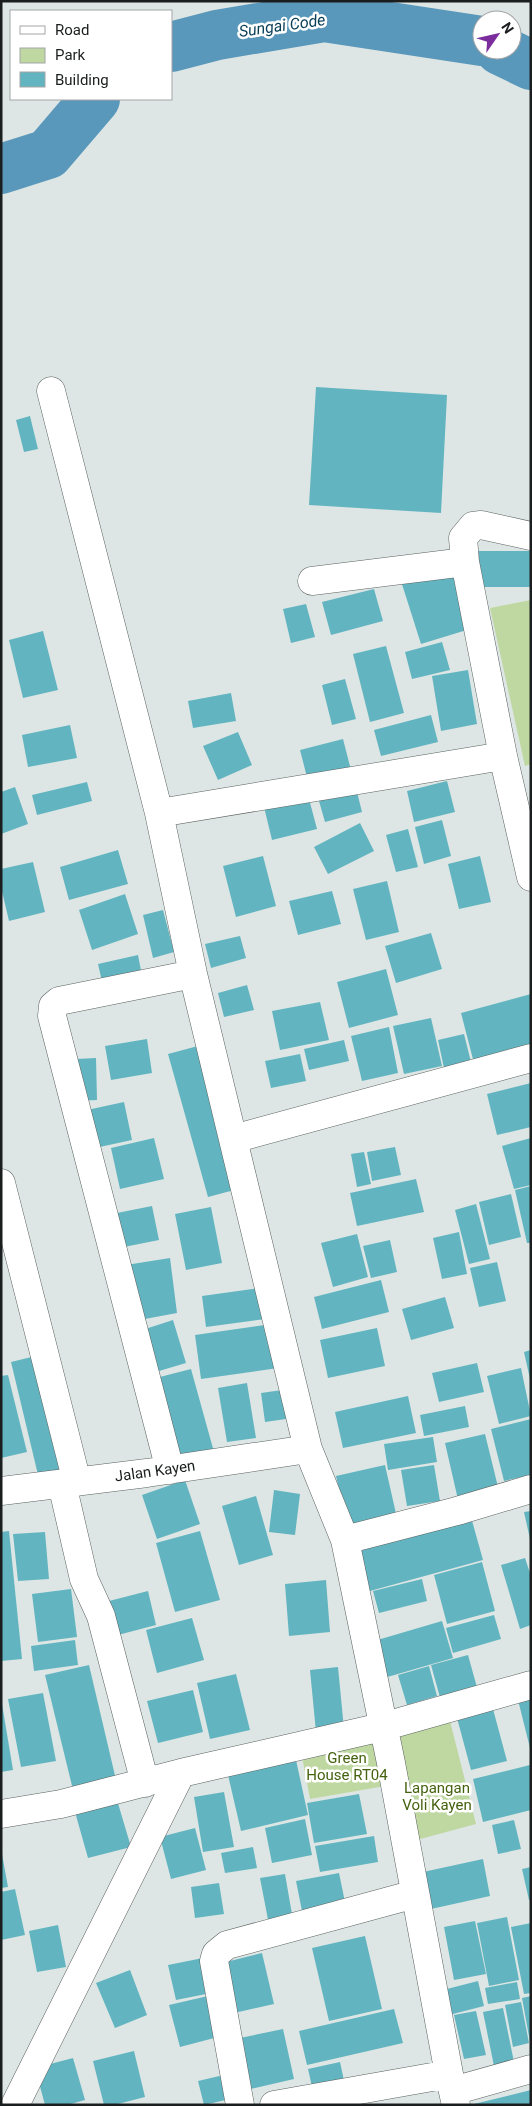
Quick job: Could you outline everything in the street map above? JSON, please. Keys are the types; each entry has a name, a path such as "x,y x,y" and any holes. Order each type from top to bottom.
{"street":[{"path":"51,391 159,813 193,974 308,1449 345,1540 453,2090"},
{"path":"531,536 488,526 473,526 464,538 465,562 503,756 520,784 531,877"},
{"path":"312,581 465,562"},
{"path":"159,813 503,756"},
{"path":"170,1470 52,1016 53,1006 59,1001 193,974"},
{"path":"233,1139 531,1058"},
{"path":"1,1183 69,1483 84,1579 101,1616 145,1783"},
{"name":"Jalan Kayen","path":"1,1491 170,1470 308,1449"},
{"path":"345,1540 457,1511 531,1489"},
{"path":"1,1814 62,1804 181,1773 382,1727 531,1685"},
{"path":"16,2105 181,1773"},
{"path":"240,2105 214,1961 216,1954 228,1945 415,1894"},
{"path":"274,2105 453,2090 531,2069"}],"green space":[{"path":"531,600 531,764 525,766 490,608"},
{"name":"Lapangan Voli Kayen","path":"448,1713 476,1824 413,1841 390,1731"},
{"name":"Green House RT04","path":"372,1737 385,1786 310,1799 301,1751"}],"building":[{"path":"316,387 447,395 441,513 309,505"},
{"path":"30,416 38,449 24,452 16,420"},
{"path":"477,551 531,551 531,587 477,587"},
{"path":"450,566 470,629 421,644 401,581"},
{"path":"374,589 383,621 331,635 322,602"},
{"path":"306,604 315,637 291,643 283,609"},
{"path":"43,631 58,690 23,698 9,640"},
{"path":"442,642 450,670 412,679 405,652"},
{"path":"386,646 404,713 370,722 353,654"},
{"path":"468,670 477,724 441,731 432,676"},
{"path":"345,679 356,719 332,725 322,685"},
{"path":"231,693 236,721 193,728 188,701"},
{"path":"431,715 438,742 381,756 374,730"},
{"path":"70,725 77,758 28,767 22,735"},
{"path":"238,732 252,765 218,780 203,746"},
{"path":"343,739 352,774 309,785 300,750"},
{"path":"447,781 455,812 414,822 407,791"},
{"path":"87,782 92,801 37,815 32,795"},
{"path":"355,784 362,812 325,822 317,794"},
{"path":"15,787 28,824 1,834 1,792"},
{"path":"308,795 317,829 272,840 264,807"},
{"path":"442,820 451,856 424,864 415,827"},
{"path":"360,823 374,851 328,874 314,847"},
{"path":"408,829 418,867 396,872 386,835"},
{"path":"118,850 128,884 69,900 60,867"},
{"path":"263,856 276,906 236,917 223,866"},
{"path":"480,856 491,902 459,909 448,864"},
{"path":"33,862 45,912 9,921 1,887 1,869"},
{"path":"387,881 399,932 366,940 353,889"},
{"path":"332,891 341,924 298,935 289,901"},
{"path":"125,894 138,934 92,950 79,910"},
{"path":"163,910 174,952 153,958 143,915"},
{"path":"431,933 442,969 396,983 385,946"},
{"path":"240,936 246,958 211,968 205,944"},
{"path":"138,955 143,981 104,990 98,964"},
{"path":"386,969 398,1015 349,1028 337,982"},
{"path":"247,985 254,1010 224,1017 218,993"},
{"path":"531,994 531,1052 475,1067 461,1013"},
{"path":"320,1002 329,1040 280,1050 272,1011"},
{"path":"431,1018 442,1066 404,1074 393,1026"},
{"path":"389,1027 398,1073 362,1081 351,1036"},
{"path":"464,1034 471,1062 444,1068 438,1040"},
{"path":"147,1039 152,1073 111,1080 105,1046"},
{"path":"344,1040 349,1061 309,1070 304,1049"},
{"path":"198,1046 238,1189 208,1197 168,1054"},
{"path":"300,1054 306,1081 271,1088 265,1061"},
{"path":"96,1058 97,1100 76,1101 76,1059"},
{"path":"531,1083 531,1127 497,1135 487,1094"},
{"path":"124,1102 132,1140 95,1148 87,1110"},
{"path":"154,1138 164,1179 120,1189 111,1148"},
{"path":"531,1138 531,1185 514,1189 502,1146"},
{"path":"395,1147 401,1175 372,1181 367,1152"},
{"path":"364,1152 371,1184 357,1187 351,1154"},
{"path":"416,1179 424,1212 357,1226 350,1193"},
{"path":"531,1186 531,1243 527,1243 515,1190"},
{"path":"511,1194 521,1237 489,1245 479,1202"},
{"path":"476,1204 490,1259 469,1264 455,1210"},
{"path":"152,1206 159,1240 119,1248 112,1214"},
{"path":"211,1207 222,1263 186,1270 175,1214"},
{"path":"459,1232 467,1274 442,1279 433,1238"},
{"path":"357,1234 368,1277 333,1287 321,1243"},
{"path":"390,1240 397,1272 371,1278 363,1246"},
{"path":"170,1258 177,1313 134,1321 126,1265"},
{"path":"497,1262 506,1301 479,1307 470,1268"},
{"path":"381,1280 389,1312 322,1329 314,1297"},
{"path":"260,1288 265,1319 206,1327 202,1296"},
{"path":"445,1297 454,1328 411,1340 402,1309"},
{"path":"173,1320 186,1363 149,1374 136,1332"},
{"path":"272,1324 278,1368 201,1379 195,1335"},
{"path":"377,1328 385,1366 328,1378 320,1340"},
{"path":"531,1350 531,1379 530,1379 524,1352"},
{"path":"44,1354 72,1471 39,1479 11,1362"},
{"path":"477,1363 484,1392 439,1402 432,1373"},
{"path":"521,1368 531,1416 499,1424 487,1376"},
{"path":"191,1369 214,1452 175,1463 152,1379"},
{"path":"8,1375 27,1452 1,1458 1,1376"},
{"path":"247,1383 256,1438 227,1442 218,1388"},
{"path":"289,1389 293,1418 265,1422 261,1393"},
{"path":"408,1396 416,1433 343,1448 335,1412"},
{"path":"465,1406 469,1427 424,1436 420,1415"},
{"path":"531,1419 531,1475 504,1481 491,1429"},
{"path":"485,1434 500,1495 459,1504 445,1443"},
{"path":"433,1437 437,1462 388,1470 384,1444"},
{"path":"385,1465 397,1518 348,1529 336,1476"},
{"path":"434,1465 440,1501 407,1506 401,1470"},
{"path":"185,1480 200,1524 157,1539 142,1495"},
{"path":"274,1490 300,1494 295,1535 269,1532"},
{"path":"256,1496 273,1555 239,1565 222,1506"},
{"path":"531,1511 531,1539 530,1539 524,1512"},
{"path":"471,1517 483,1560 370,1591 358,1547"},
{"path":"9,1531 22,1659 1,1661 1,1532"},
{"path":"200,1531 220,1600 175,1612 156,1543"},
{"path":"45,1532 49,1579 18,1581 13,1534"},
{"path":"525,1558 531,1576 531,1625 520,1629 501,1565"},
{"path":"482,1562 495,1611 447,1624 434,1575"},
{"path":"422,1579 427,1601 379,1613 373,1591"},
{"path":"326,1580 330,1632 289,1636 285,1584"},
{"path":"71,1589 77,1637 38,1642 32,1594"},
{"path":"148,1591 156,1625 118,1635 109,1601"},
{"path":"494,1615 501,1639 453,1653 446,1628"},
{"path":"192,1618 204,1660 157,1673 146,1630"},
{"path":"442,1621 453,1658 384,1678 374,1641"},
{"path":"75,1640 78,1665 34,1671 31,1646"},
{"path":"468,1655 478,1691 441,1701 431,1665"},
{"path":"89,1665 117,1784 74,1794 45,1675"},
{"path":"429,1666 437,1696 407,1705 398,1675"},
{"path":"338,1667 344,1729 316,1732 310,1670"},
{"path":"236,1674 250,1730 210,1739 197,1683"},
{"path":"193,1690 203,1732 158,1743 147,1701"},
{"path":"43,1693 56,1761 21,1767 8,1699"},
{"path":"531,1697 531,1748 530,1748 518,1700"},
{"path":"1,1705 13,1770 1,1772"},
{"path":"493,1709 507,1761 471,1770 457,1718"},
{"path":"296,1760 308,1815 241,1831 228,1775"},
{"path":"530,1765 531,1810 483,1822 473,1779"},
{"path":"224,1792 234,1847 203,1852 194,1797"},
{"path":"359,1794 367,1834 314,1843 307,1803"},
{"path":"117,1800 131,1847 88,1858 75,1812"},
{"path":"305,1819 312,1855 272,1863 265,1828"},
{"path":"514,1820 521,1849 498,1854 492,1825"},
{"path":"195,1828 206,1870 171,1879 160,1837"},
{"path":"374,1836 378,1862 320,1872 315,1846"},
{"path":"253,1847 257,1868 225,1873 221,1853"},
{"path":"1,1855 8,1887 1,1888"},
{"path":"483,1859 490,1896 431,1909 423,1872"},
{"path":"531,1867 531,1900 529,1900 522,1869"},
{"path":"339,1873 345,1902 302,1911 296,1881"},
{"path":"285,1874 293,1920 269,1925 260,1878"},
{"path":"219,1883 224,1914 195,1918 191,1887"},
{"path":"15,1889 25,1935 1,1940 1,1892"},
{"path":"507,1917 519,1980 489,1986 477,1923"},
{"path":"475,1921 486,1974 454,1980 444,1927"},
{"path":"531,1923 531,1993 524,1994 511,1927"},
{"path":"58,1925 66,1967 37,1972 29,1931"},
{"path":"365,1936 382,2009 329,2021 312,1948"},
{"path":"262,1953 274,2004 234,2013 222,1963"},
{"path":"208,1957 216,1992 176,2000 168,1965"},
{"path":"130,1970 147,2015 115,2028 96,1983"},
{"path":"478,1981 484,2006 449,2015 443,1990"},
{"path":"517,1982 520,1999 488,2004 485,1988"},
{"path":"208,1996 218,2037 180,2047 169,2005"},
{"path":"531,1996 531,2042 530,2042 522,1998"},
{"path":"521,2002 529,2043 513,2047 505,2005"},
{"path":"503,2008 515,2067 495,2071 483,2012"},
{"path":"394,2009 403,2043 307,2065 299,2031"},
{"path":"476,2011 486,2055 464,2059 454,2015"},
{"path":"283,2029 294,2079 246,2090 235,2039"},
{"path":"134,2051 145,2097 114,2105 104,2105 93,2061"},
{"path":"73,2058 85,2100 67,2105 45,2105 35,2068"},
{"path":"340,2062 345,2085 313,2091 308,2069"},
{"path":"228,2074 234,2098 204,2105 198,2081"},
{"path":"531,2090 531,2105 474,2105 474,2104"}],"waterway":[{"name":"Sungai Code","path":"172,47 217,35 324,17 472,39"},
{"name":"Sungai Code","path":"521,60 531,65"},
{"name":"Sungai Code","path":"1,169 48,154 94,100"}]}
